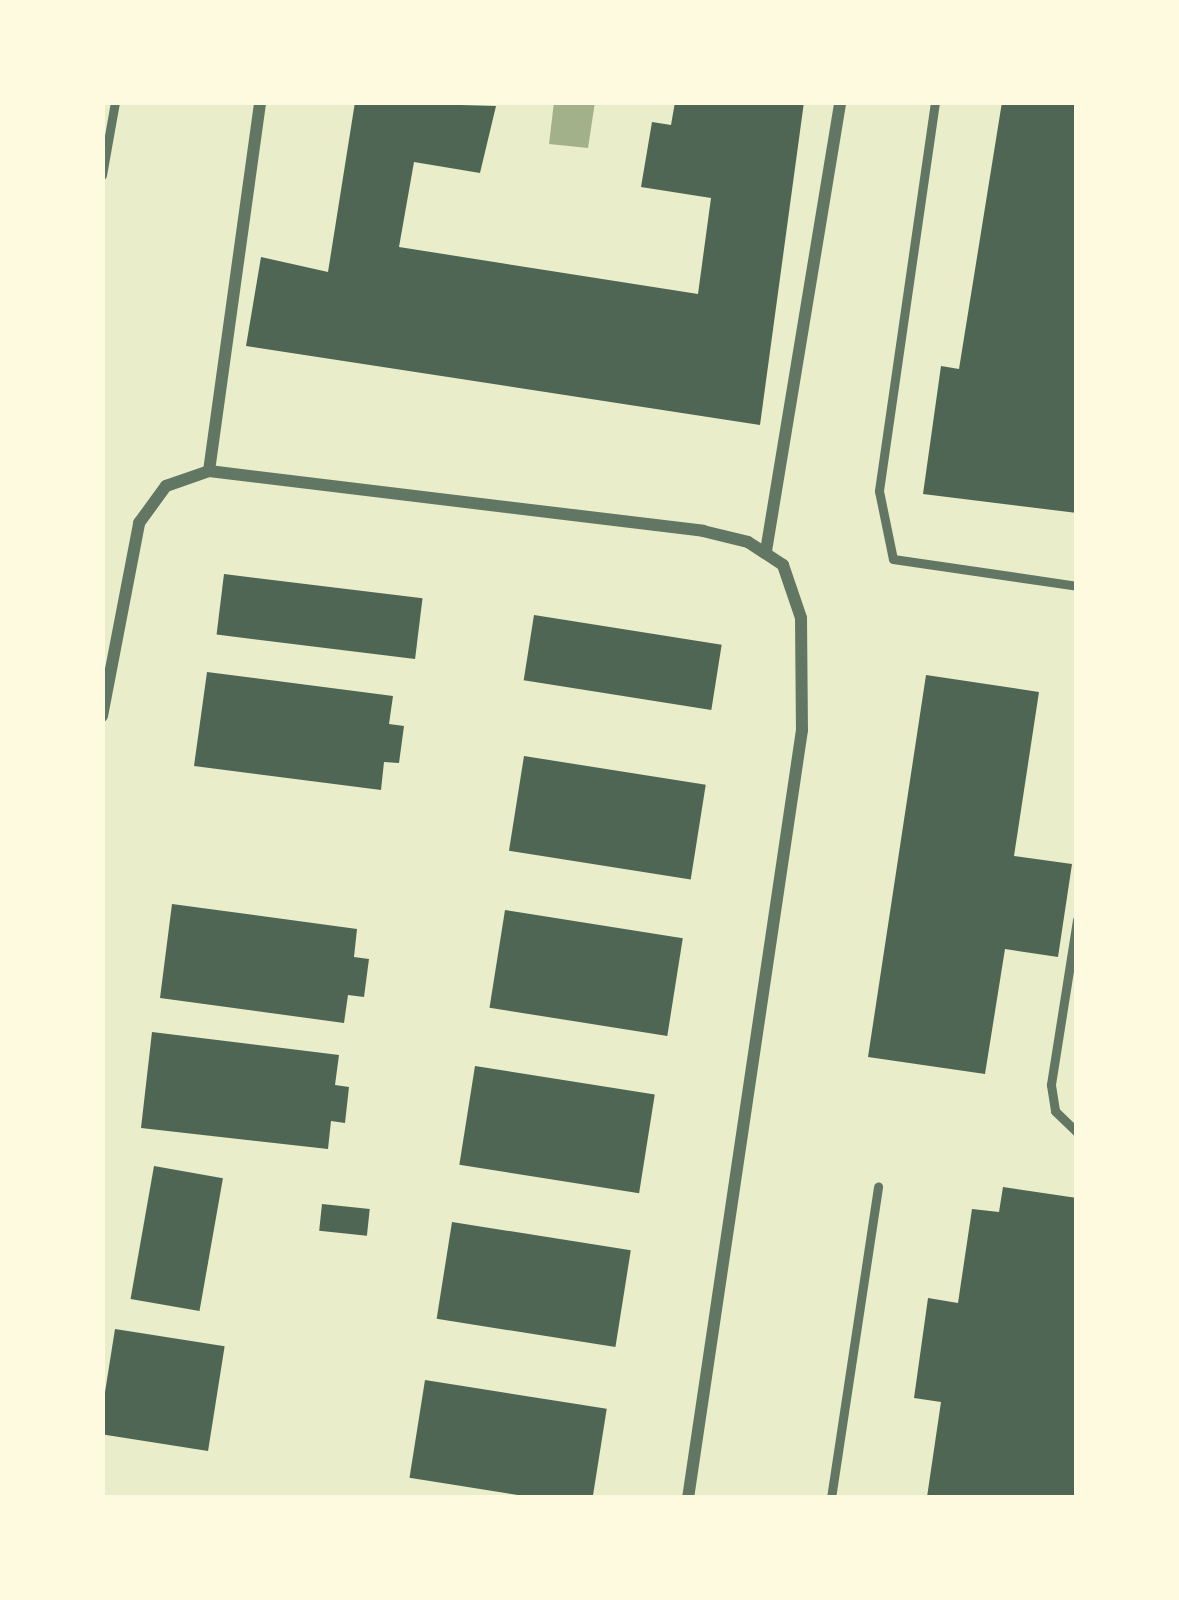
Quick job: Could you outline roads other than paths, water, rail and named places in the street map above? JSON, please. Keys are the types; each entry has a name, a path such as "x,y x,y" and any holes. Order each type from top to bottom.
{"street":[{"path":"209,471 260,102"},
{"path":"766,551 840,102"},
{"path":"102,716 139,524 166,486 209,471 704,531 766,551 790,577 802,618 802,730 688,1498"}],"lane":[{"path":"102,175 115,102"},
{"path":"935,102 878,491 893,559 1077,586"},
{"path":"1077,920 1051,1084 1055,1111 1077,1132"},
{"path":"831,1498 878,1187"}]}
